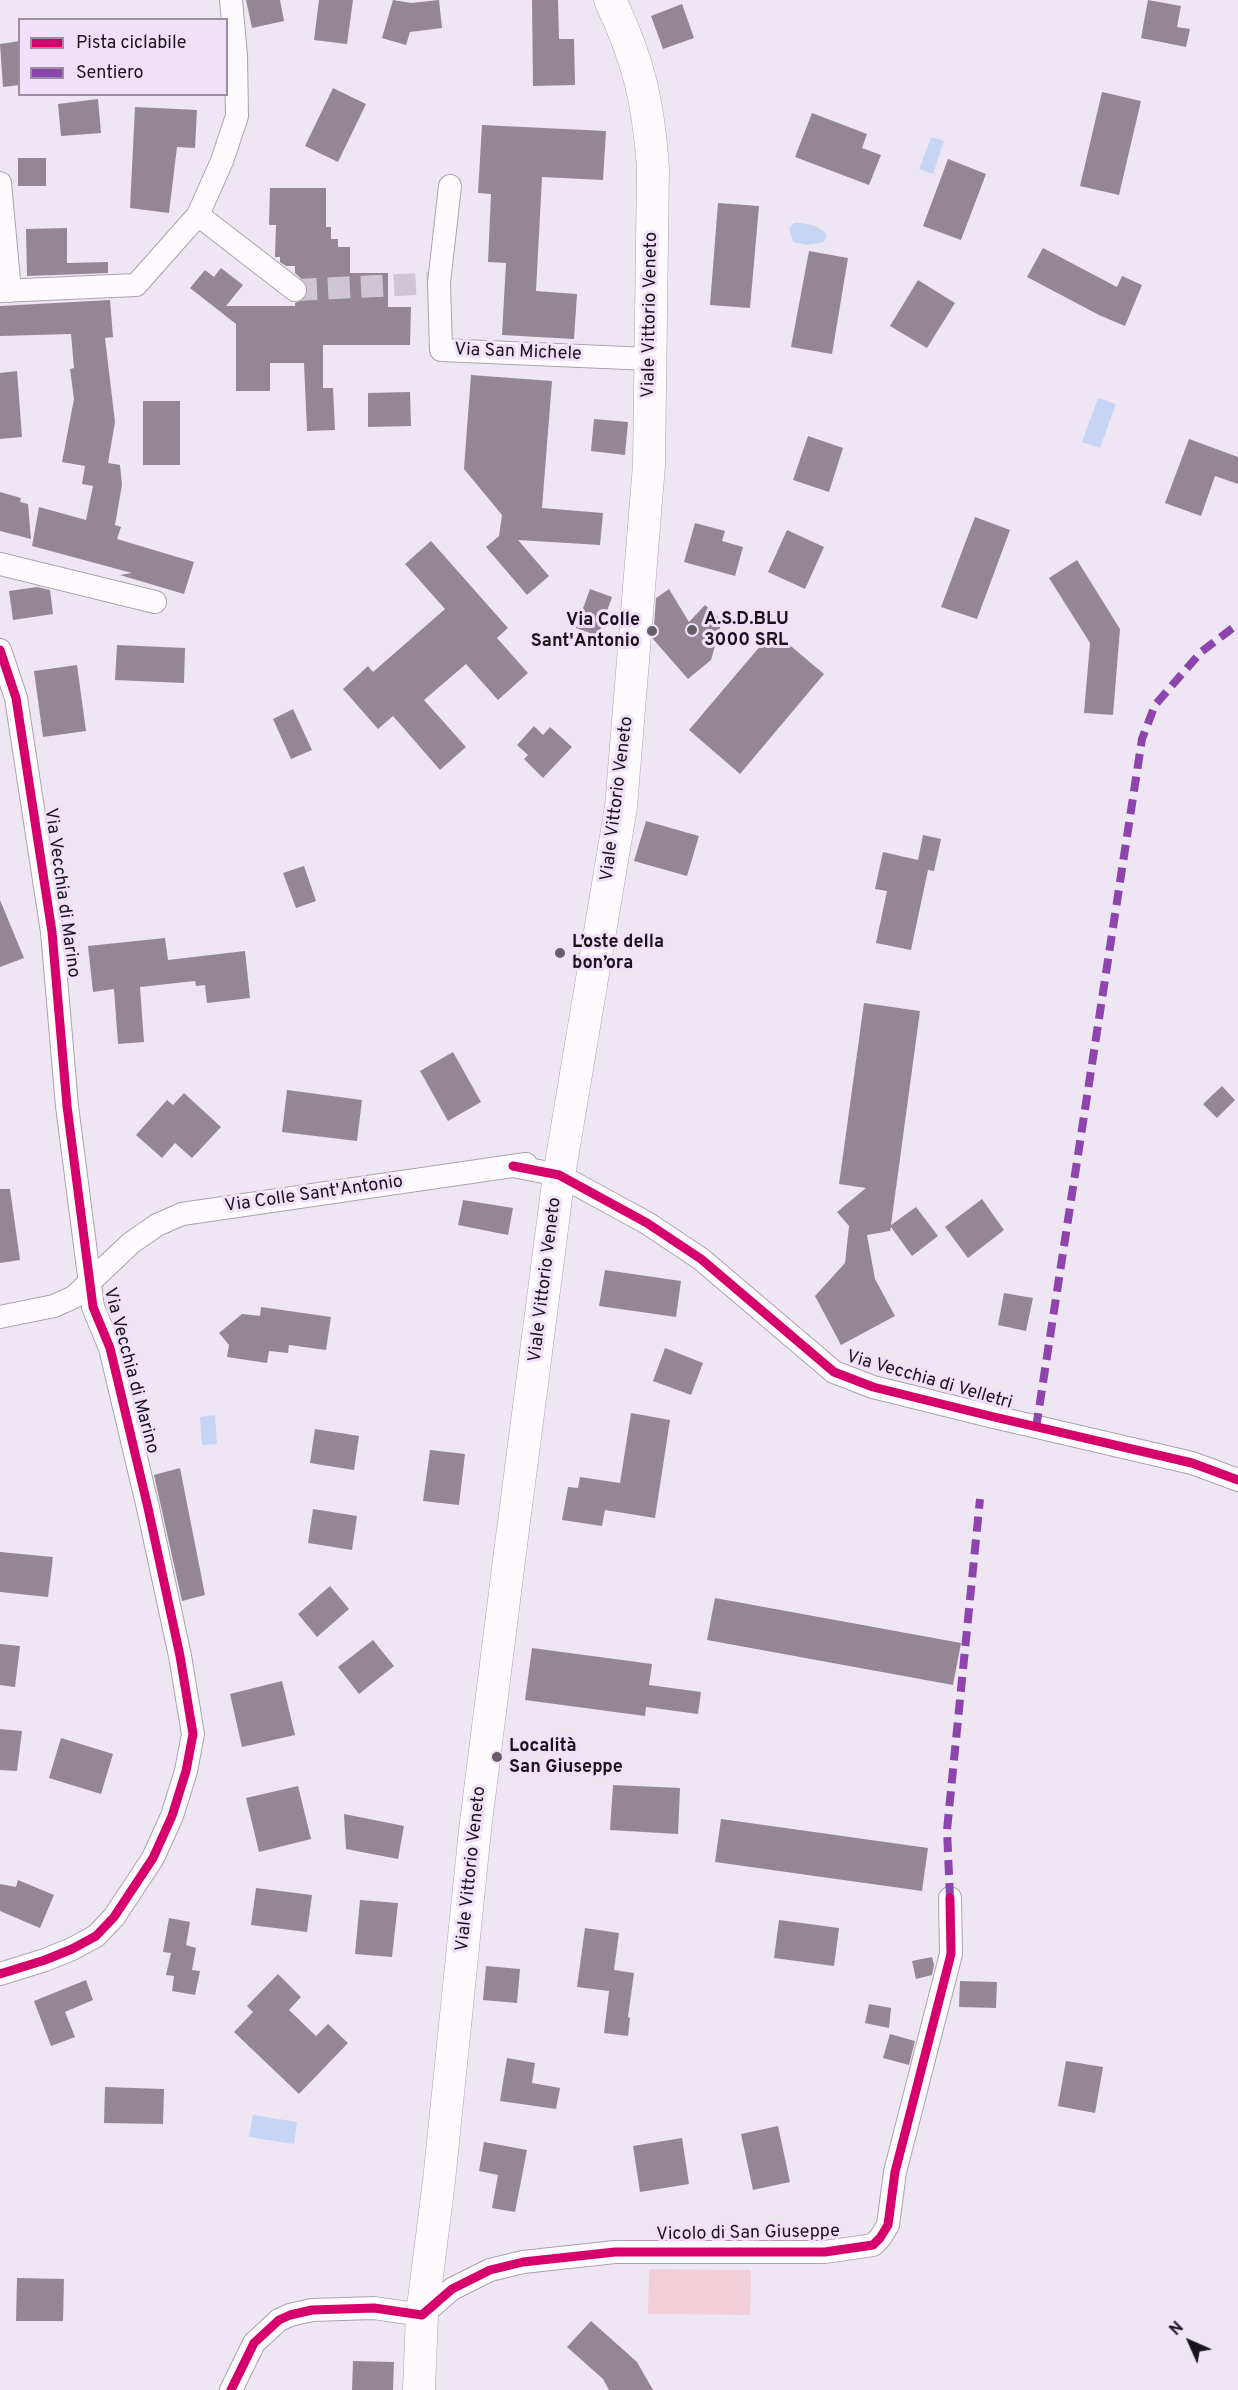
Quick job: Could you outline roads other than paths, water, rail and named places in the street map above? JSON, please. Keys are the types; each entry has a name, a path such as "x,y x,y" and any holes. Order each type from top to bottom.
{"main road":[{"name":"Viale Vittorio Veneto","path":"419,2390 422,2315 439,2181 475,1830 561,1167 621,807 649,465 653,168 650,128 639,70 624,29 610,0"}],"street":[{"path":"0,183 5,291 136,285 198,214 222,161 237,116 236,56 231,0"},
{"name":"Via San Michele","path":"450,186 439,284 441,350 650,359"},
{"path":"198,214 295,290"},
{"path":"0,564 155,602"},
{"name":"Via Vecchia di Marino","path":"0,650 16,698 52,932 66,1106 93,1307 110,1348 148,1508 180,1656 193,1734 186,1771 172,1816 153,1858 114,1917 96,1936 45,1960 0,1974"},
{"name":"Via Colle Sant'Antonio","path":"0,1317 54,1306 74,1297 131,1243 157,1225 182,1214 513,1166 561,1167"},
{"name":"Via Vecchia di Velletri","path":"561,1167 701,1259 834,1372 873,1387 1036,1428 1192,1463 1238,1480"},
{"name":"Vicolo di San Giuseppe","path":"422,2315 452,2289 490,2270 523,2262 615,2252 825,2252 873,2245 888,2225 895,2172 951,1954 950,1898"},
{"path":"231,2390 254,2343 279,2320 290,2315 312,2310 374,2308 422,2315"}],"water":[{"path":"931,137 944,141 933,174 919,169"},
{"path":"794,223 808,224 820,229 827,235 824,242 807,245 793,242 789,228"},
{"path":"1098,398 1116,404 1100,448 1082,442"},
{"path":"215,1415 217,1444 202,1445 200,1417"},
{"path":"253,2115 297,2122 294,2144 249,2137"}],"tunnel":[{"path":"295,290 439,283"}],"place":[{"name":"A.S.D.BLU 3000 SRL","path":"692,630"},
{"name":"Via Colle Sant'Antonio","path":"652,631"},
{"name":"L’oste della bon’ora","path":"560,953"},
{"name":"Località San Giuseppe","path":"497,1757"}]}
